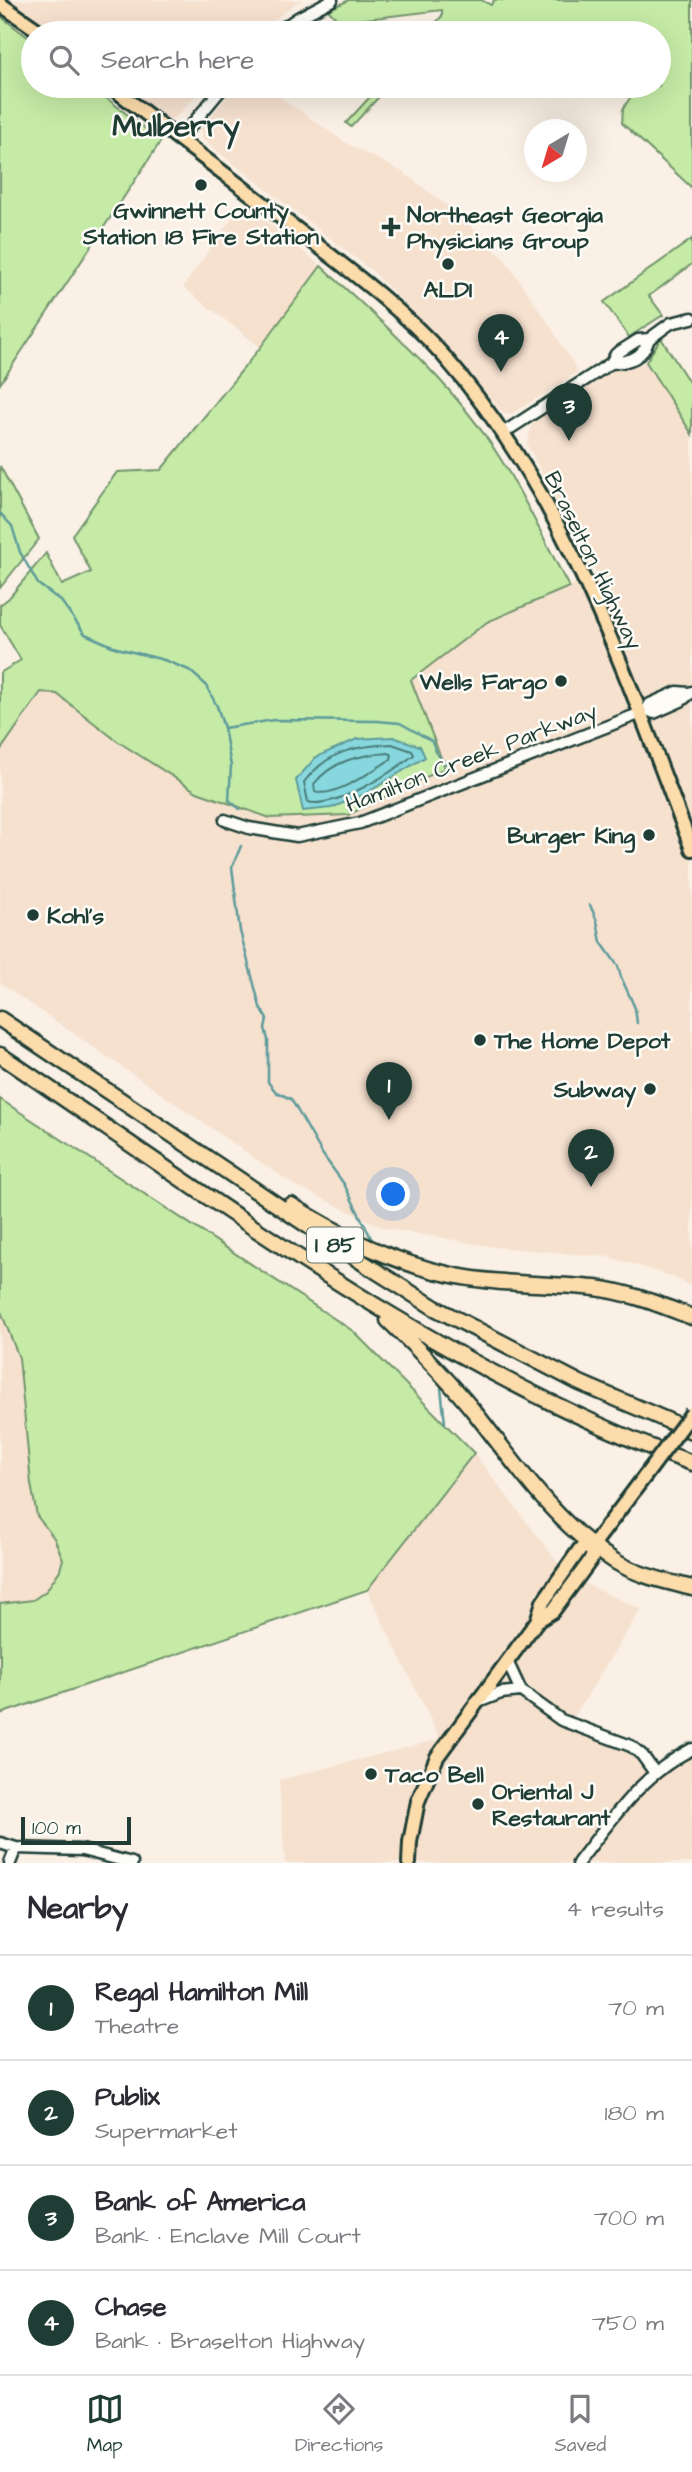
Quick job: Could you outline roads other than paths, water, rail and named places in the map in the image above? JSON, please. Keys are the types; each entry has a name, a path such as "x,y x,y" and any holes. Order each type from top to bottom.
{"highway":[{"name":"I 85","path":"0,1019 435,1308 580,1383 692,1431"},
{"name":"I 85","path":"0,1055 369,1302 450,1349 557,1404 692,1463"},
{"path":"185,1144 340,1234 400,1261 476,1280 596,1288 642,1297 692,1317"},
{"path":"369,1302 437,1367 541,1496 575,1531 615,1562 634,1571 692,1588"}],"main road":[{"path":"0,4 25,21"},
{"name":"Braselton Highway","path":"126,98 400,311 443,355 503,433 541,493 568,544 644,712 692,849"},
{"path":"409,1863 418,1801 437,1756 537,1621 543,1602 580,1549 593,1545 692,1413"}],"street":[{"path":"294,21 332,0"},
{"path":"180,139 214,98"},
{"path":"503,433 611,362 616,354 639,340 649,339 671,323 692,318"},
{"name":"Hamilton Creek Parkway","path":"225,820 249,828 297,836 360,822 644,712 654,713 681,701 691,692"},
{"path":"508,1661 521,1691 561,1720 631,1746 642,1755 655,1773"},
{"path":"477,1703 502,1693 521,1691"},
{"path":"578,1863 641,1784 674,1758 692,1749"},
{"path":"0,1843 16,1848 82,1850 132,1863"},
{"path":"10,1863 16,1848"}],"water":[{"path":"393,737 420,746 425,757 365,794 331,808 303,811 296,780 316,757 357,739"}],"waterway":[{"path":"0,513 12,526 20,552 38,584 61,601 85,634 117,648 164,660 189,670 205,684 217,706 224,728 231,766 229,800 240,809"},
{"path":"224,728 274,720 400,723 432,741 437,754 449,767"},
{"path":"241,846 232,867 240,931 260,1007 267,1019 265,1028 268,1040 268,1082 276,1092 291,1099 323,1155 344,1184 373,1242"},
{"path":"590,905 597,921 601,942 618,966 635,1008 637,1023"},
{"path":"441,1388 445,1423"}],"place":[{"name":"Gwinnett County Station 18 Fire Station","path":"201,185"},
{"name":"Northeast Georgia Physicians Group","path":"391,227"},
{"name":"ALDI","path":"448,264"},
{"name":"Chase","path":"501,372"},
{"name":"Bank of America","path":"569,441"},
{"name":"Wells Fargo","path":"561,681"},
{"name":"Burger King","path":"649,835"},
{"name":"Kohl's","path":"33,915"},
{"name":"The Home Depot","path":"480,1040"},
{"name":"Subway","path":"650,1089"},
{"name":"Regal Hamilton Mill","path":"389,1120"},
{"name":"Publix","path":"591,1187"},
{"name":"Taco Bell","path":"371,1774"},
{"name":"Oriental J Restaurant","path":"478,1804"}],"district":[{"name":"Mulberry","path":"176,126"}]}
